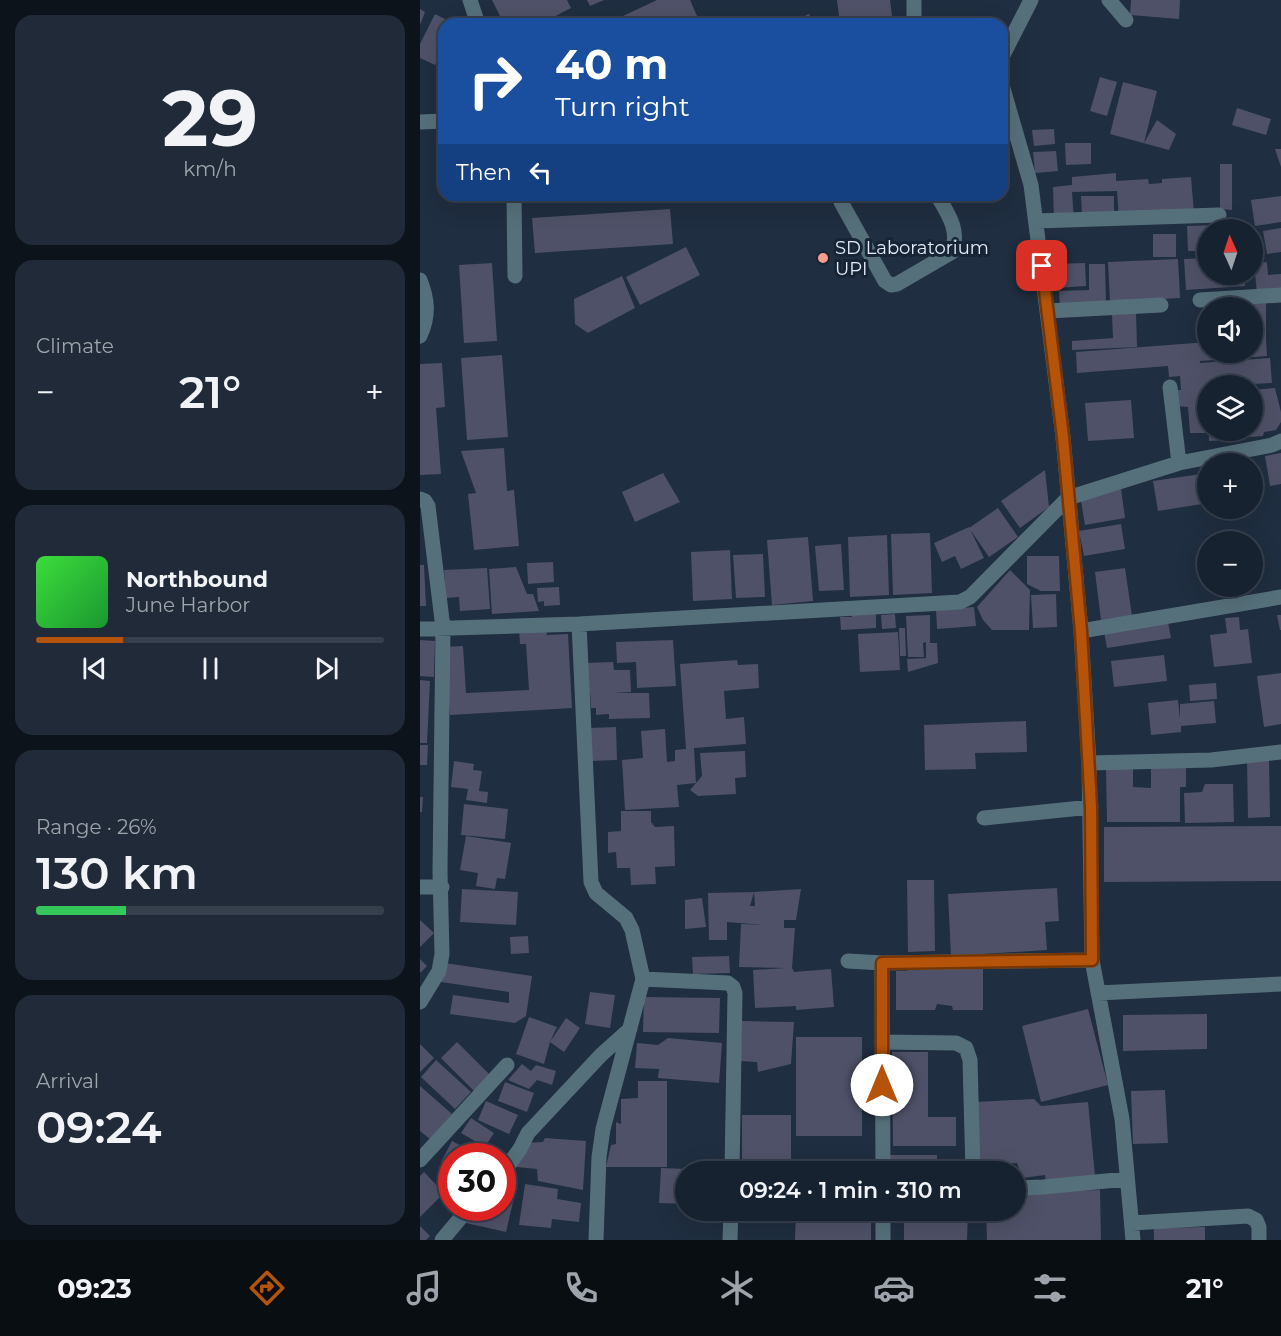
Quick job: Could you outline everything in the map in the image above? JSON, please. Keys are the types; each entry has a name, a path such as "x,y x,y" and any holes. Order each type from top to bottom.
{"street":[{"path":"470,0 476,18"},
{"path":"914,0 914,18"},
{"path":"1008,45 1031,0"},
{"path":"1108,0 1126,20"},
{"path":"1008,106 1031,185 1063,437 1081,631 1089,763 1092,960 1122,1119 1133,1240"},
{"path":"420,122 438,121"},
{"path":"514,201 514,276"},
{"path":"841,201 885,281 891,285 897,284 952,252 956,241 955,229 940,201"},
{"path":"1036,221 1219,215"},
{"path":"420,280 427,297 426,324 420,336"},
{"path":"1249,297 1281,295"},
{"path":"1048,311 1161,304"},
{"path":"1170,387 1179,464"},
{"path":"420,629 579,624 960,602 970,597 1068,498 1179,464 1272,445 1281,441"},
{"path":"420,499 428,506 443,628 440,871 442,954 439,971 420,1002"},
{"path":"1081,631 1281,597"},
{"path":"579,624 591,882 596,893 626,918 632,930 643,979 602,1138 599,1157 596,1240"},
{"path":"1089,763 1211,760 1281,752"},
{"path":"984,818 1091,807"},
{"path":"420,886 442,887"},
{"path":"848,961 882,963 1092,960"},
{"path":"882,963 883,1161"},
{"path":"643,979 728,983 733,987 735,993 732,1161"},
{"path":"1098,993 1281,984"},
{"path":"516,1155 528,1133 630,1029"},
{"path":"882,1042 956,1043 966,1048 970,1060 973,1161"},
{"path":"420,1160 507,1065"},
{"path":"1026,1188 1128,1179"},
{"path":"1132,1223 1248,1216 1256,1220 1259,1227 1259,1240"},
{"path":"442,1240 458,1221"},
{"path":"730,1240 731,1221"},
{"path":"883,1221 883,1240"}],"building":[{"path":"492,0 567,0 571,8 552,18 501,18"},
{"path":"587,0 604,0 590,6"},
{"path":"657,0 690,0 697,16 693,18 619,18"},
{"path":"837,0 890,0 892,18 839,18"},
{"path":"1131,0 1180,0 1179,19 1130,15"},
{"path":"420,9 425,12 420,25"},
{"path":"435,14 443,18 438,18 438,59 435,65 420,58 420,44"},
{"path":"1100,77 1117,82 1107,116 1090,111"},
{"path":"1123,82 1157,91 1144,143 1157,120 1176,134 1169,150 1110,134"},
{"path":"1237,108 1271,119 1266,135 1232,125"},
{"path":"1054,129 1055,144 1034,146 1032,130"},
{"path":"1065,143 1091,143 1091,164 1066,165"},
{"path":"1275,149 1281,149 1281,167"},
{"path":"1056,151 1058,171 1035,173 1033,152"},
{"path":"1220,164 1232,164 1232,210 1220,209"},
{"path":"1116,173 1116,181 1148,179 1149,184 1162,183 1162,179 1191,177 1194,213 1119,218 1117,191 1072,192 1074,220 1054,220 1053,187 1072,185 1072,177"},
{"path":"1081,196 1114,196 1114,213 1082,214"},
{"path":"1281,196 1281,222 1263,225 1263,219 1254,219 1251,200"},
{"path":"670,209 673,244 535,253 532,218"},
{"path":"1187,226 1197,226 1197,251 1188,251"},
{"path":"1281,228 1281,252 1267,254 1263,231"},
{"path":"1153,234 1176,234 1176,257 1153,257"},
{"path":"686,247 700,275 640,305 626,277"},
{"path":"1197,258 1197,285 1245,286 1186,290 1184,259"},
{"path":"1178,259 1180,298 1110,302 1108,262"},
{"path":"1267,262 1268,275 1281,274 1281,290 1257,293 1256,285 1263,285 1263,263"},
{"path":"492,263 497,341 464,343 459,265"},
{"path":"1085,263 1086,286 1056,288 1055,264"},
{"path":"1089,264 1105,264 1106,301 1060,309 1059,291 1089,290"},
{"path":"622,276 635,308 588,333 575,324 574,299"},
{"path":"1263,303 1266,303 1266,338 1263,338"},
{"path":"1136,313 1137,347 1072,350 1072,341 1113,338 1112,315"},
{"path":"1263,338 1266,338 1267,356 1263,356"},
{"path":"1197,343 1197,363 1263,363 1263,358 1270,358 1272,383 1263,383 1263,375 1197,375 1197,433 1190,433 1188,407 1177,406 1174,390 1181,390 1180,376 1169,377 1168,366 1077,373 1076,352"},
{"path":"502,355 508,437 467,440 461,358"},
{"path":"442,363 445,407 436,408 441,474 420,475 420,364"},
{"path":"1275,388 1281,422 1276,430 1264,432 1263,436 1263,389"},
{"path":"1131,400 1134,438 1088,441 1085,403"},
{"path":"504,448 507,491 514,490 519,546 474,550 468,494 476,493 461,451"},
{"path":"1281,453 1281,484 1270,486 1265,456"},
{"path":"1045,470 1049,507 1020,528 1001,501"},
{"path":"663,473 680,502 635,522 622,492"},
{"path":"1197,475 1197,505 1158,511 1153,481"},
{"path":"1121,488 1125,518 1085,525 1080,495"},
{"path":"998,508 1018,537 989,557 969,528"},
{"path":"1121,524 1125,549 1084,556 1079,531"},
{"path":"969,527 984,558 961,569 955,556 942,562 934,543"},
{"path":"930,533 932,593 893,595 891,534"},
{"path":"887,535 889,595 850,597 848,537"},
{"path":"808,537 813,601 772,605 767,540"},
{"path":"841,544 844,590 819,591 815,546"},
{"path":"730,550 732,599 693,601 691,552"},
{"path":"763,554 765,597 736,598 733,555"},
{"path":"1027,556 1059,556 1060,591 1041,591 1027,584"},
{"path":"553,562 554,582 528,584 527,563"},
{"path":"420,565 424,565 426,606 420,606"},
{"path":"516,567 527,594 533,594 539,611 492,614 489,569"},
{"path":"487,568 490,609 460,611 459,597 446,598 444,570"},
{"path":"1125,568 1132,616 1101,620 1095,572"},
{"path":"1010,570 1030,590 1029,630 992,630 983,620 977,607"},
{"path":"559,587 560,605 544,606 544,601 538,602 537,588"},
{"path":"1056,594 1057,627 1033,628 1031,595"},
{"path":"974,607 976,626 937,629 936,610"},
{"path":"876,613 876,628 841,630 840,617"},
{"path":"895,614 896,628 882,629 881,615"},
{"path":"930,615 930,643 937,643 938,663 908,672 907,659 926,658 926,642 923,643 924,657 908,657 906,616"},
{"path":"1277,615 1281,615 1281,630 1280,630"},
{"path":"1239,617 1240,630 1248,629 1252,663 1214,667 1210,635 1227,633 1225,618"},
{"path":"1168,622 1171,638 1107,648 1104,632"},
{"path":"546,628 547,635 568,634 572,708 450,715 445,647 463,646 466,693 529,690 526,644 520,644 519,629"},
{"path":"899,628 905,628 906,656 900,656"},
{"path":"898,632 900,670 860,672 858,634"},
{"path":"420,640 435,641 434,677 420,676"},
{"path":"673,640 676,686 637,688 636,662 617,663 616,642"},
{"path":"1164,655 1167,681 1114,687 1111,661"},
{"path":"737,660 738,665 758,664 759,688 724,691 726,719 744,717 746,744 694,748 696,783 677,785 679,807 625,810 622,760 643,758 641,731 665,729 667,762 675,761 675,750 686,749 680,664"},
{"path":"613,662 614,670 630,670 631,692 614,693 649,693 650,718 609,719 609,714 596,715 596,708 591,708 590,693 585,694 584,663"},
{"path":"1281,673 1281,724 1264,727 1257,676"},
{"path":"420,680 430,681 427,743 420,743"},
{"path":"1216,683 1217,699 1190,701 1189,685"},
{"path":"1178,700 1180,719 1180,704 1214,701 1216,723 1181,726 1181,732 1151,735 1148,703"},
{"path":"1026,721 1027,752 975,753 976,769 925,770 924,725"},
{"path":"616,727 617,760 591,761 590,728"},
{"path":"420,745 428,745 427,765 420,765"},
{"path":"745,751 746,777 735,778 736,794 698,796 690,790 702,776 700,753"},
{"path":"1247,760 1269,760 1270,817 1248,818"},
{"path":"454,761 474,764 473,770 482,771 479,791 488,792 487,803 466,800 468,789 451,787"},
{"path":"1186,762 1186,787 1180,787 1180,822 1107,822 1106,768 1133,767 1133,787 1151,788 1151,763"},
{"path":"1205,784 1233,784 1234,822 1185,823 1184,793 1202,792"},
{"path":"420,797 423,797 422,812 420,812"},
{"path":"464,804 508,809 505,839 461,835"},
{"path":"621,811 651,811 651,822 655,827 674,826 675,866 655,867 656,884 631,885 630,868 617,868 616,852 608,853 608,832 621,831"},
{"path":"1281,826 1281,881 1104,882 1104,827"},
{"path":"466,836 511,843 505,879 497,878 495,889 476,886 478,873 460,870"},
{"path":"907,880 934,880 935,951 908,952"},
{"path":"1057,888 1059,921 1045,922 1047,950 951,956 948,894"},
{"path":"462,889 518,892 516,925 460,922"},
{"path":"801,889 796,920 784,920 784,928 795,928 792,968 794,972 831,969 834,1007 796,1010 796,1006 755,1008 753,970 785,968 739,967 741,924 764,925 727,922 727,940 709,940 708,893","holes":["754,892 755,906 750,906"]},
{"path":"702,898 706,927 685,929 685,900"},
{"path":"420,920 434,933 420,947"},
{"path":"528,936 529,953 511,954 510,937"},
{"path":"729,956 730,973 693,974 692,957"},
{"path":"420,959 427,966 420,973"},
{"path":"445,963 532,976 526,1016 515,1023 450,1014 453,995 509,1003 509,992 441,982"},
{"path":"983,965 983,1010 953,1010 952,1006 937,1004 935,1010 896,1010 896,971 907,971 910,966"},
{"path":"590,992 615,995 610,1028 585,1024"},
{"path":"644,997 720,998 719,1033 643,1032"},
{"path":"1088,1009 1108,1085 1041,1102 1022,1026"},
{"path":"1207,1014 1207,1049 1123,1051 1123,1015"},
{"path":"529,1017 557,1027 544,1064 516,1054"},
{"path":"566,1018 580,1028 564,1052 550,1042"},
{"path":"742,1021 794,1022 791,1064 758,1072 757,1062 740,1061"},
{"path":"796,1037 862,1037 862,1136 796,1136"},
{"path":"668,1038 722,1043 719,1083 658,1078 659,1069 635,1068 637,1043 658,1045"},
{"path":"457,1042 490,1075 474,1091 441,1058"},
{"path":"420,1044 434,1058 420,1072"},
{"path":"892,1052 928,1052 928,1117 956,1117 956,1146 893,1146"},
{"path":"436,1060 471,1092 455,1109 421,1077"},
{"path":"522,1064 531,1071 536,1065 556,1071 552,1085 537,1080 529,1089 508,1080"},
{"path":"638,1081 667,1081 667,1167 606,1167 611,1145 616,1144 616,1122 621,1124 621,1099 638,1098"},
{"path":"505,1082 534,1093 527,1112 498,1101"},
{"path":"420,1086 452,1114 430,1139 420,1131"},
{"path":"1165,1090 1168,1143 1133,1144 1131,1091"},
{"path":"1034,1099 1041,1106 1088,1102 1095,1176 1046,1181 1045,1175 1026,1177 1026,1161 980,1161 976,1102"},
{"path":"486,1101 518,1115 509,1134 478,1120"},
{"path":"742,1115 791,1115 791,1161 742,1161"},
{"path":"471,1118 494,1133 488,1143 478,1143 461,1133"},
{"path":"545,1138 586,1141 583,1190 538,1181 537,1169 516,1167 525,1143 543,1142"},
{"path":"889,1155 937,1155 937,1161 889,1161"},
{"path":"661,1168 675,1169 675,1204 659,1203"},
{"path":"424,1172 438,1187 438,1199 420,1217 420,1176"},
{"path":"525,1184 558,1189 557,1199 581,1203 579,1222 552,1219 551,1228 519,1225"},
{"path":"1100,1190 1101,1240 987,1240 986,1221 1026,1221 1026,1192"},
{"path":"466,1221 509,1221 506,1232 466,1223"},
{"path":"796,1221 871,1221 871,1240 795,1240"},
{"path":"888,1221 968,1221 967,1240 904,1240 904,1222"},
{"path":"420,1226 430,1236 426,1240 420,1240"},
{"path":"1205,1227 1205,1240 1154,1240 1154,1228"}],"place":[{"name":"SD Laboratorium UPI","path":"823,258"}],"route":[{"path":"882,1085 882,963 1092,960 1091,807 1081,631 1063,437 1042,266"}]}
